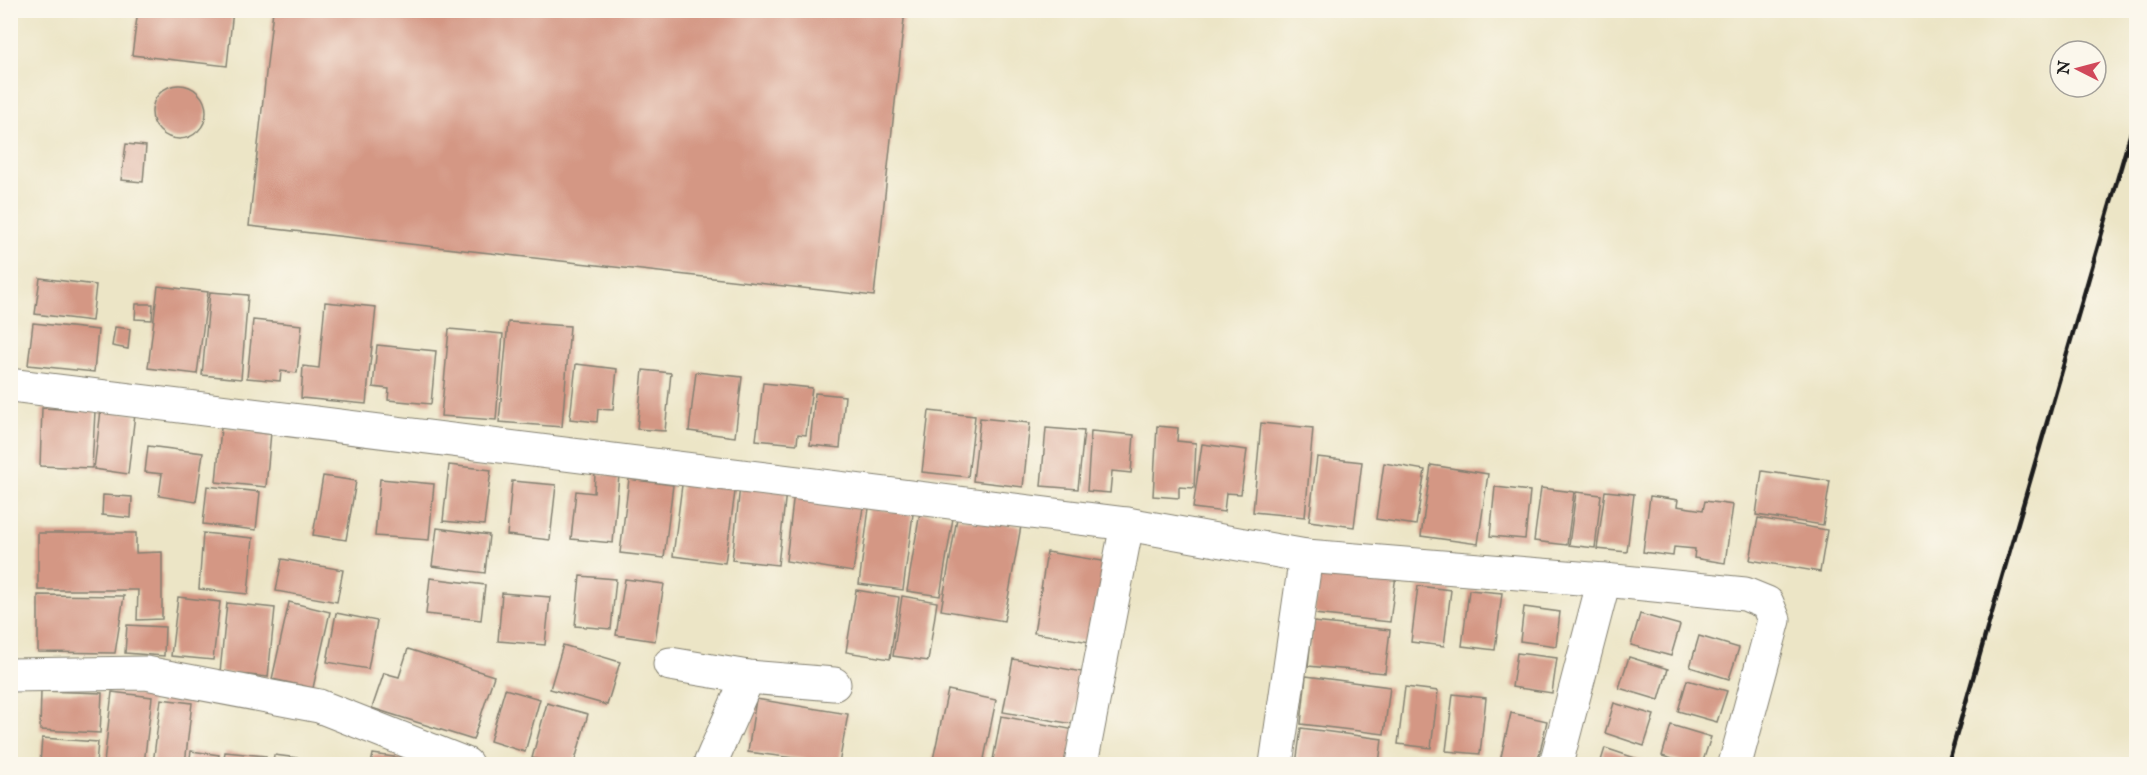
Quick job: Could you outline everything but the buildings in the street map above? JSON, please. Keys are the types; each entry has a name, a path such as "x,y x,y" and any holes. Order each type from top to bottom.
{"street":[{"path":"10,385 1127,524 1306,556 1745,594 1767,603 1774,620 1735,765"},
{"path":"1081,765 1127,524"},
{"path":"1276,765 1306,556"},
{"path":"1556,765 1604,580"},
{"path":"670,664 748,677 834,684"},
{"path":"10,675 146,673 319,706 466,765"},
{"path":"710,765 748,677"}],"railway":[{"path":"1948,764 2136,115"}]}
